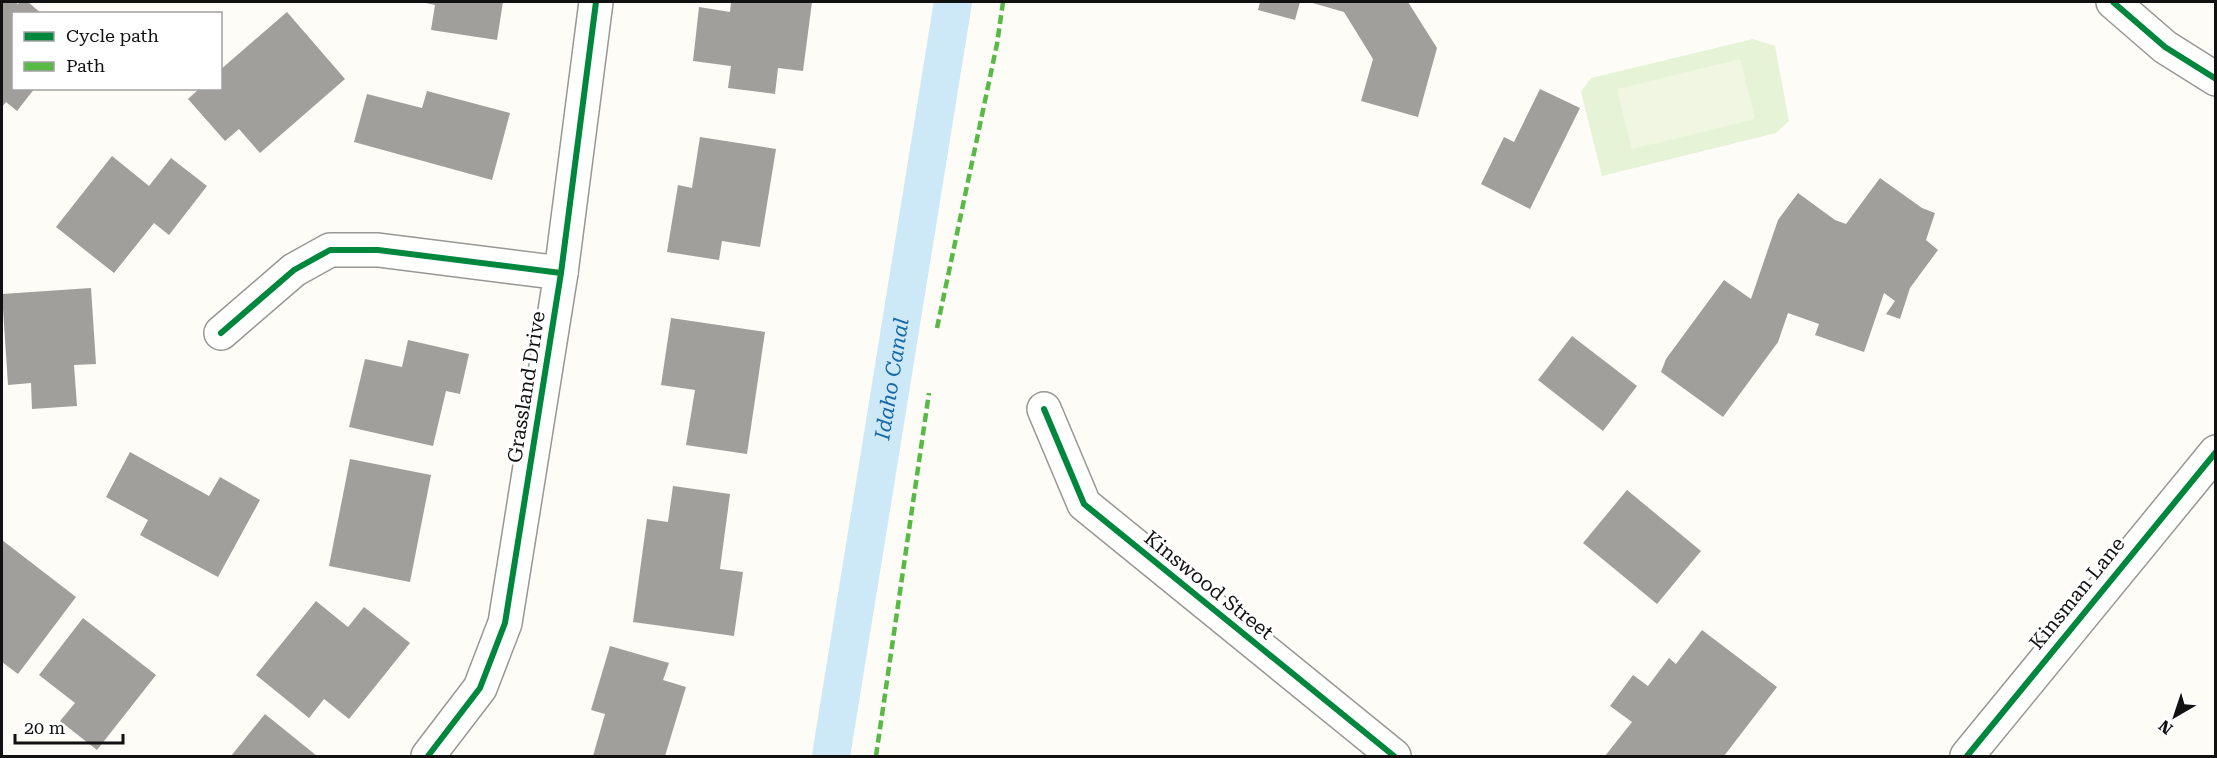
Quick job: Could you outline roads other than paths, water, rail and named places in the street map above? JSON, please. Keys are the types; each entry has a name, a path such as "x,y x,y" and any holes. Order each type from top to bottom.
{"street":[{"name":"Grassland Drive","path":"428,756 480,688 505,623 561,273 596,2"},
{"path":"2113,2 2165,47 2216,79"},
{"path":"221,333 294,270 330,250 378,250 561,273"},
{"name":"Kinswood Street","path":"1044,410 1084,504 1394,756"},
{"name":"Kinsman Lane","path":"1966,756 2216,452"}],"waterway":[{"name":"Idaho Canal","path":"831,756 953,2"}]}
